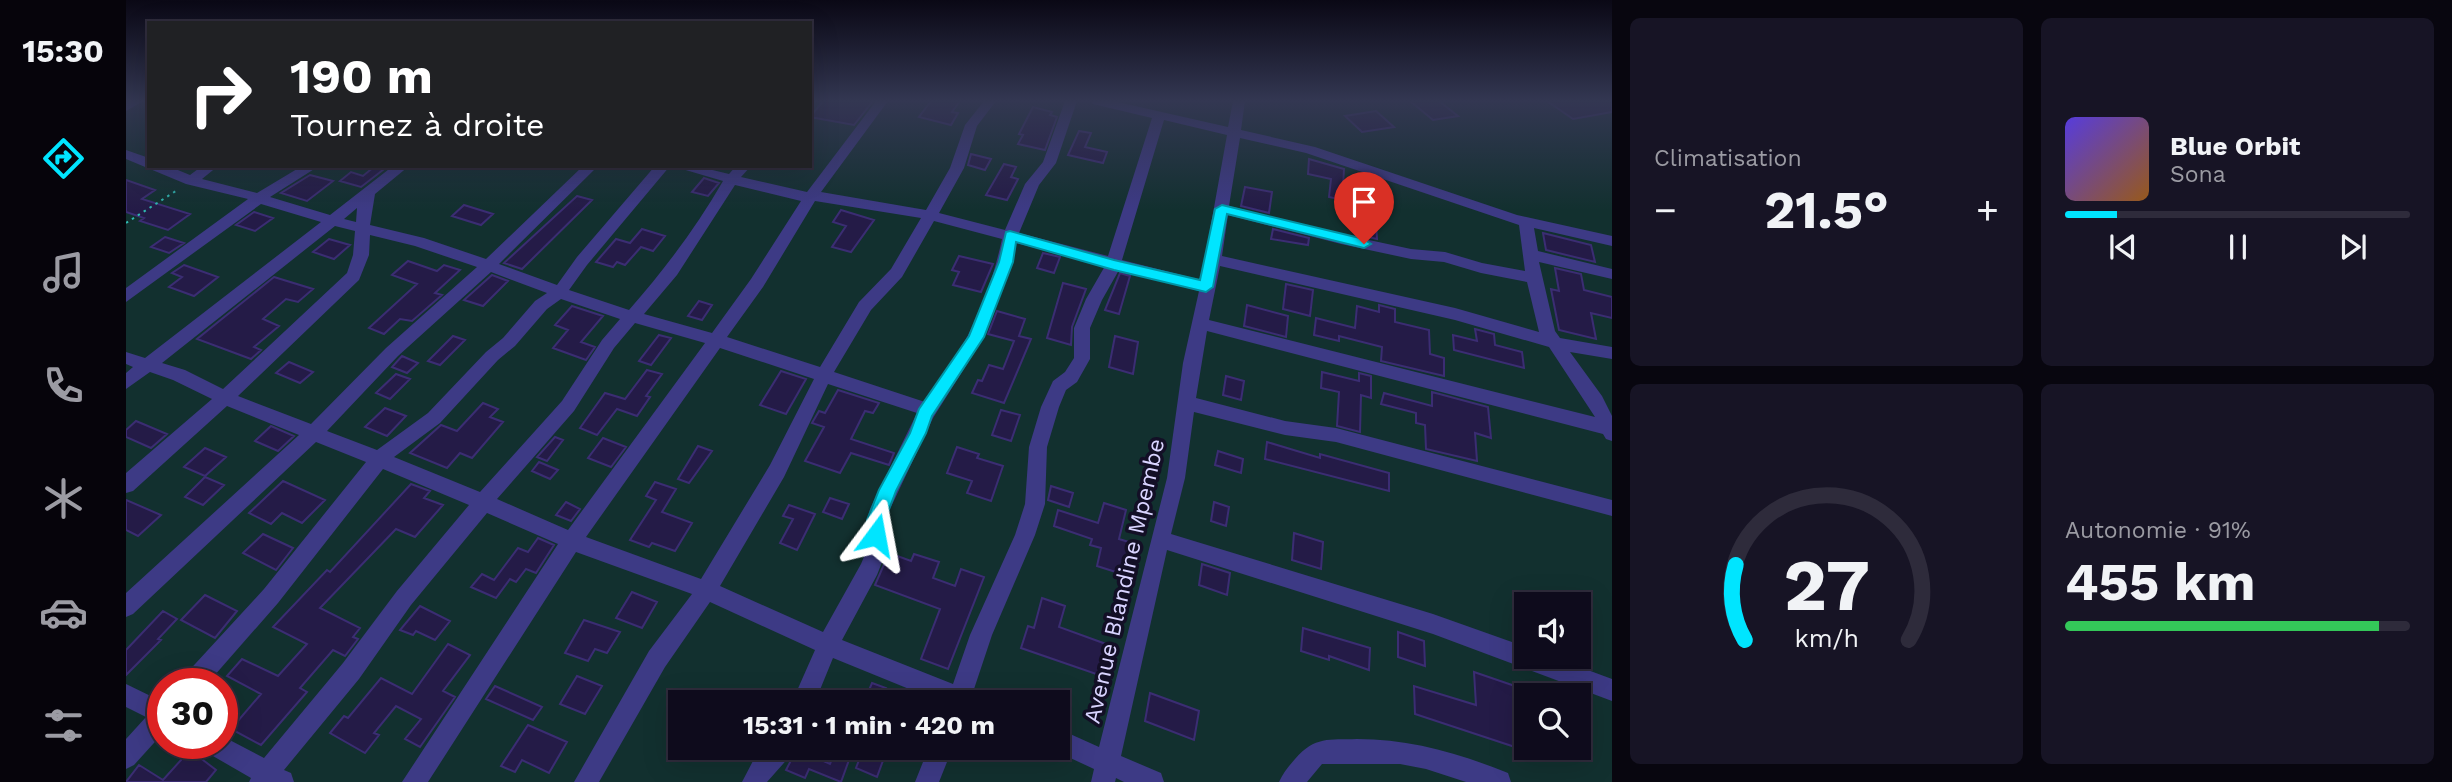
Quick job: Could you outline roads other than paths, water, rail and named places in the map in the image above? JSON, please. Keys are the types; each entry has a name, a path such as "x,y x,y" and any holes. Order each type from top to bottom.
{"street":[{"path":"414,782 572,541 615,485 757,283 810,197 855,137"},
{"path":"586,782 657,659 706,590 790,447 824,375 865,306 897,273 957,168 967,137"},
{"path":"808,690 828,645 870,568 878,547 875,528 880,509 925,414 976,337 1006,262 1010,236 1031,184 1049,163 1058,137"},
{"path":"965,690 981,635 1030,520 1036,490 1035,465 1038,447 1053,400 1059,386 1071,377 1082,359 1082,328 1114,265 1153,137"},
{"name":"Avenue Blandine Mpembe","path":"1105,772 1177,478 1192,363 1233,137"},
{"path":"1249,137 1331,156 1526,222 1612,241"},
{"path":"130,155 147,150"},
{"path":"130,155 147,162"},
{"path":"161,168 191,181 419,242 590,305 716,340 929,410"},
{"path":"191,181 208,168"},
{"path":"126,296 261,198 310,168"},
{"path":"126,382 400,168"},
{"path":"126,607 314,432 392,352 488,266 589,168"},
{"path":"206,668 271,596 380,459 434,418 492,356 509,342 541,305 560,292 582,261 661,168"},
{"path":"686,168 797,196 839,198 929,215 1206,287"},
{"path":"238,759 270,779 404,598 568,406 608,344 672,271 730,181 742,168"},
{"path":"126,485 225,398 354,276 363,250 363,214 368,194"},
{"path":"1222,209 1341,239 1410,254 1445,257 1481,268 1534,278"},
{"path":"1526,222 1534,278 1547,332 1597,401 1611,430"},
{"path":"1531,255 1612,274"},
{"path":"1213,259 1455,314 1555,344 1612,353"},
{"path":"1201,324 1611,430"},
{"path":"126,358 179,375 225,398 380,459 572,541 706,590 828,645 938,690"},
{"path":"1187,403 1285,428 1336,435 1612,508"},
{"path":"1160,539 1433,624 1612,690"},
{"path":"126,695 147,706"},
{"path":"126,757 147,733"},
{"path":"1070,748 1105,772 1152,782"},
{"path":"1291,782 1316,753 1334,751 1423,757 1499,782"},
{"path":"754,782 769,760"},
{"path":"928,782 936,760"}]}
